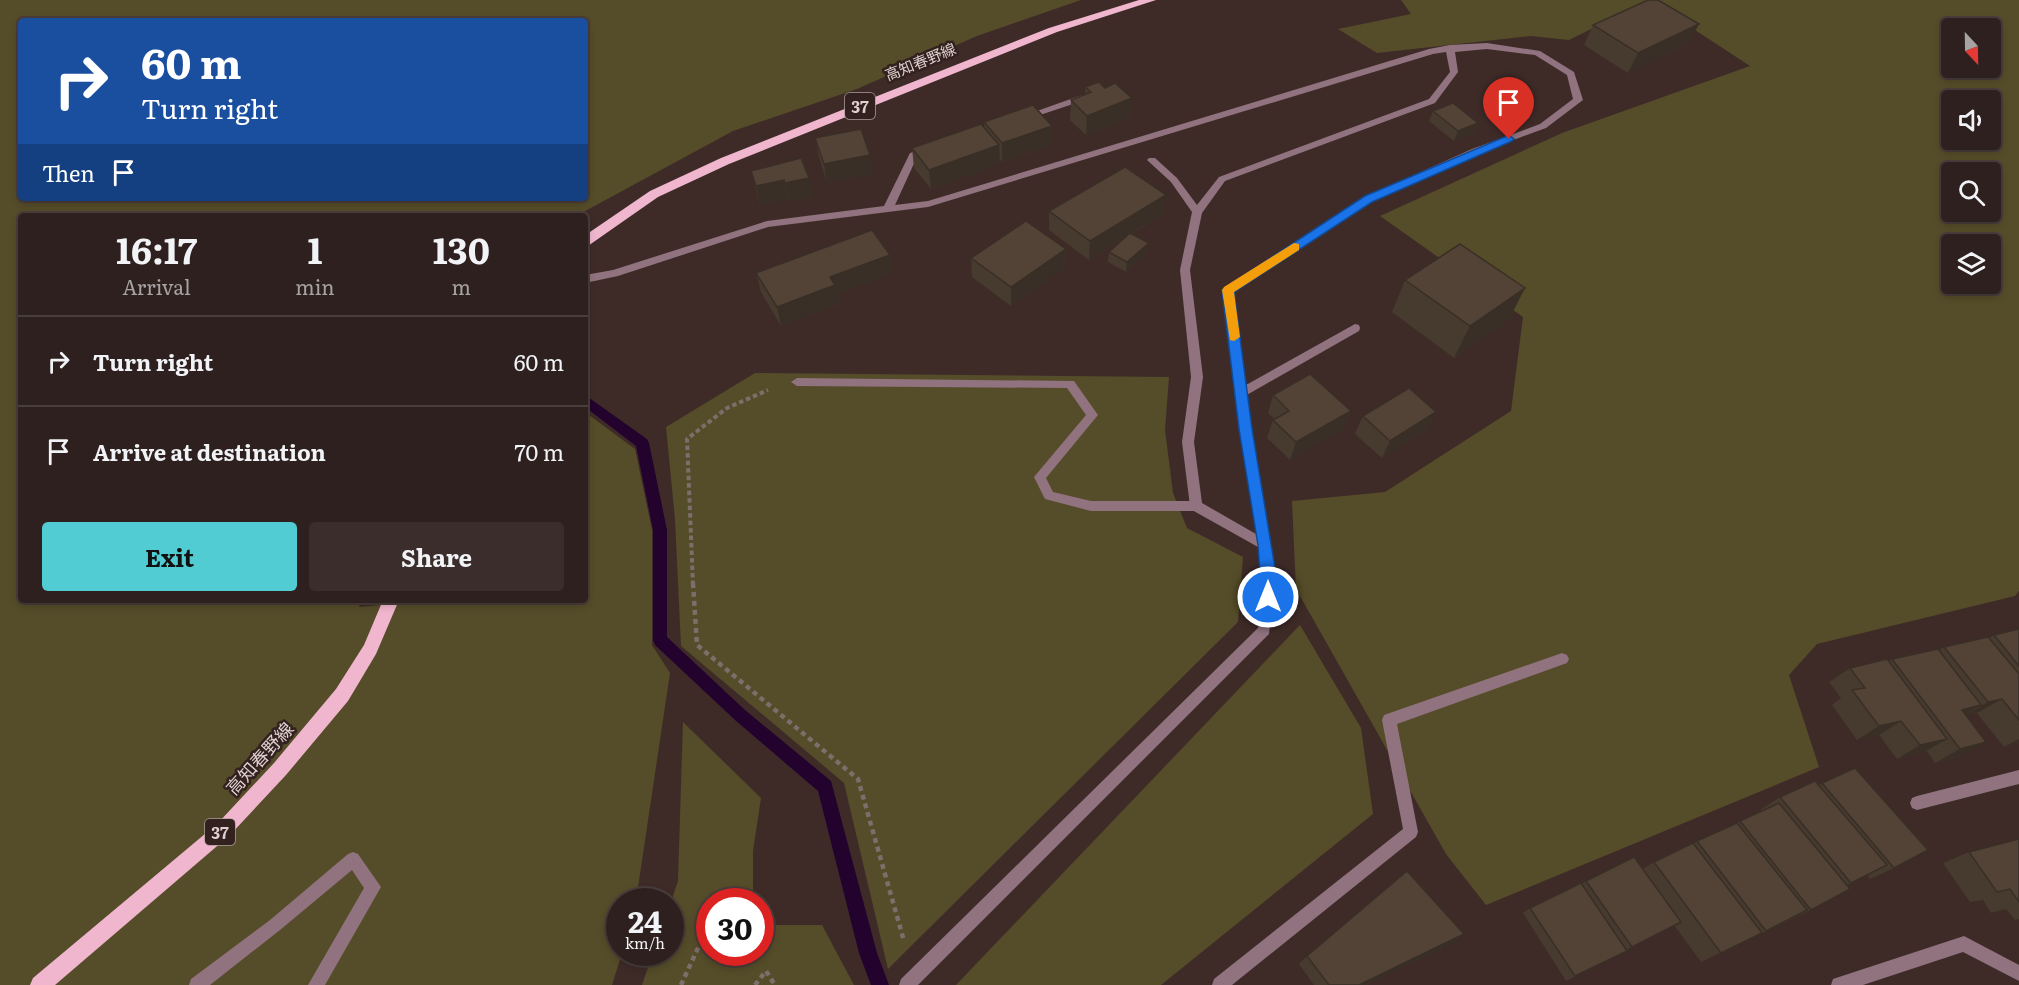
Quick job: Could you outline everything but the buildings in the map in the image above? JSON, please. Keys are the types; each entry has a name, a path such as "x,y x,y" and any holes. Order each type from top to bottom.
{"main road":[{"name":"高知春野線","path":"588,240 654,194 725,161 1053,30 1151,0"},
{"name":"高知春野線","path":"40,985 224,829 280,769 342,695 370,649 390,603"}],"street":[{"path":"588,278 614,273 767,224 928,204 1432,51 1487,46 1537,53 1571,74 1578,100 1543,126 1474,152 1368,199 1228,290 1269,580 1264,630 907,985"},
{"path":"1196,506 1188,442 1197,377 1185,270 1197,212 1222,179 1432,101 1454,72 1450,48"},
{"path":"1014,121 1082,98"},
{"path":"888,209 913,155 936,147"},
{"path":"1152,160 1174,180 1197,212"},
{"path":"1241,393 1355,328"},
{"path":"797,382 1070,384 1092,415 1040,477 1049,496 1091,506 1196,506 1265,545"},
{"path":"1220,985 1411,832 1389,720 1562,659"},
{"path":"1917,803 2019,777"},
{"path":"197,985 275,925 353,859 373,887 316,985"},
{"path":"1839,985 1964,944 2019,973"}],"path":[{"path":"797,382 764,392 727,408 687,439 688,502 697,645 858,779 907,951"},
{"path":"681,985 696,952"},
{"path":"755,985 766,971 775,985"}],"shaded area":[{"path":"0,0 1081,0 977,36 857,89 733,131 582,213 18,213 18,603 360,603 359,607 403,603 588,603 588,414 635,449 652,530 652,645 670,673 638,888 606,888 606,966 618,966 612,985 0,985"},
{"path":"1401,0 2019,0 2019,591 2015,596 1817,644 1789,675 1819,767 1486,905 1446,854 1296,589 1292,501 1385,492 1511,411 1523,317 1380,216 1562,133 1750,66 1663,9 1642,4 1569,40 1531,36 1377,53 1338,29 1411,14"},
{"path":"755,373 1169,377 1165,430 1173,493 1187,528 1243,557 1238,622 888,969 844,783 681,646 675,519 666,427"},
{"path":"1300,625 1361,728 1373,814 1161,985 956,985"},
{"path":"683,722 761,798 753,851 753,888 696,888 696,966 774,966 774,925 822,925 854,985 642,985 649,966 684,966 684,888 676,888 678,881"}],"waterway":[{"path":"588,402 642,443 660,530 660,640 740,715 825,787 868,953 880,985"}],"slow traffic":[{"path":"1234,337 1228,290 1294,247"}],"route":[{"path":"1268,597 1269,580 1265,545 1246,429 1228,290 1368,199 1509,139"}]}
